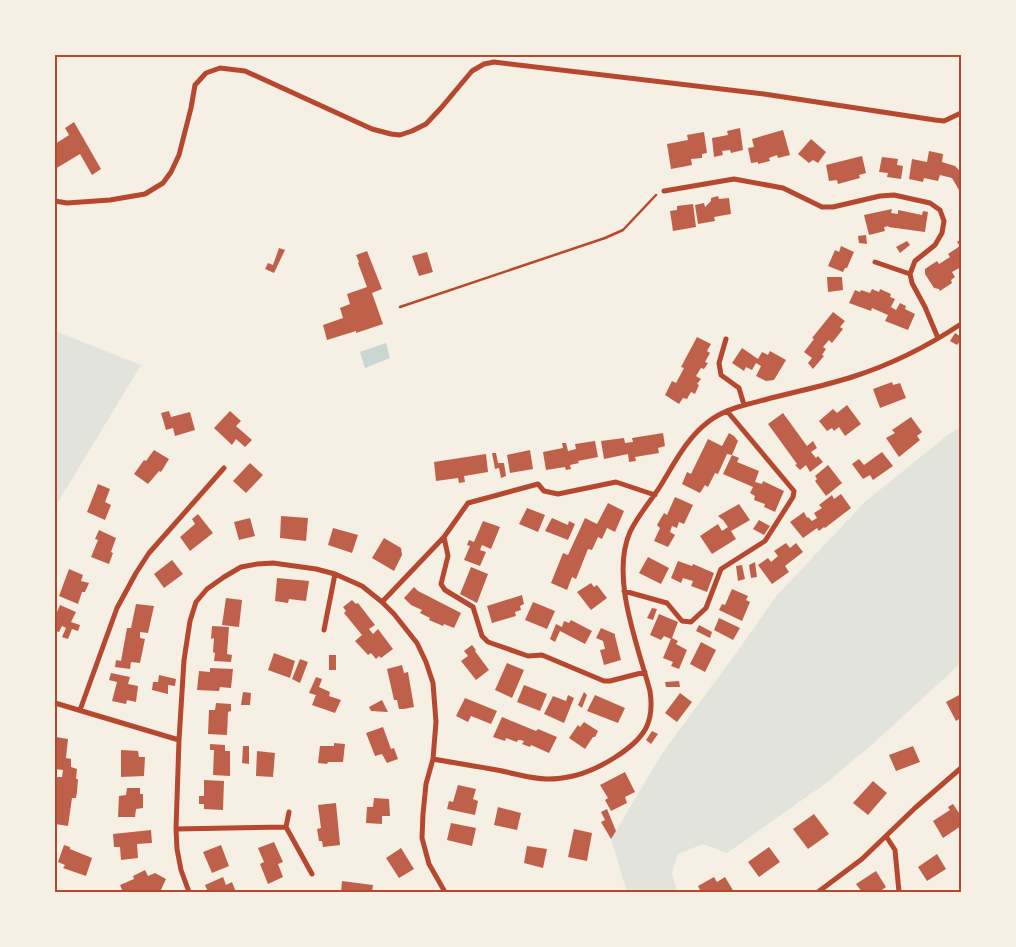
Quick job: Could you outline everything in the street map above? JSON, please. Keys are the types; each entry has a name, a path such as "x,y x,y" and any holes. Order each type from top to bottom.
{"street":[{"path":"55,201 67,203 110,200 145,194 163,183 179,155 195,85 206,72 220,68 245,71 372,128 400,135 426,124 472,71 484,64 494,62 764,94 944,121 961,113"},
{"path":"664,191 734,179 784,188 822,207 832,207 880,196 894,195 930,203 940,210 944,221 942,233 935,245 915,261 910,274 912,283 926,307 938,338"},
{"path":"875,262 910,274"},
{"path":"433,759 539,779 562,778 572,777 596,768 630,747 645,729 651,712 652,701 624,591 626,542 630,531 685,446 697,431 710,420 727,411 852,377 902,357 961,324"},
{"path":"726,339 719,362 721,375 739,388 744,405"},
{"path":"624,591 666,603 682,620 691,622 706,608 721,569 765,542 793,497 794,491 727,411"},
{"path":"80,710 118,608 136,573 149,553 224,468"},
{"path":"382,602 444,537 468,503 538,484 544,491 558,494 616,482 654,496"},
{"path":"444,537 448,556 441,584 445,590 473,607 482,636 488,642 528,656 542,655 604,681 645,672"},
{"path":"189,892 181,870 177,850 176,829 184,660 190,621 196,602 207,589 224,577 241,568 273,563 316,569 335,574 362,586 394,614 417,643 433,682 436,722 433,759 426,784 422,838 429,864 445,892"},
{"path":"324,630 335,574"},
{"path":"55,703 179,740"},
{"path":"818,892 862,859 961,768"},
{"path":"289,812 286,827 312,874"},
{"path":"176,829 286,827"},
{"path":"886,836 895,850 899,892"}],"path":[{"path":"400,307 605,238 623,230 657,195 664,191"}],"shaded area":[{"path":"55,331 141,365 55,507"},
{"path":"386,343 390,358 365,368 360,352"},
{"path":"961,427 961,663 875,742 825,784 727,853 703,844 678,854 672,873 677,892 627,892 611,839 663,752 777,595 866,501 949,434"}],"building":[{"path":"74,122 101,169 92,175 80,154 55,169 55,144 69,135 65,128"},
{"path":"740,128 743,150 731,153 730,150 722,151 723,155 714,157 712,138 728,135 727,131"},
{"path":"783,130 790,155 778,158 777,155 769,158 770,161 758,164 758,162 751,163 748,148 754,147 752,139"},
{"path":"704,132 707,153 702,154 702,158 691,159 692,165 671,169 667,144 688,140 687,135"},
{"path":"811,139 826,152 818,163 813,160 809,163 798,154"},
{"path":"929,151 943,154 942,162 961,170 961,189 959,190 952,178 940,175 938,181 924,178 923,182 909,179 912,159 927,162"},
{"path":"862,156 866,173 859,175 860,178 838,184 837,180 829,181 826,165"},
{"path":"882,157 898,159 897,165 903,166 901,179 887,177 888,173 879,172"},
{"path":"718,196 719,199 729,198 731,214 714,217 715,221 698,224 695,205 704,203 705,207 711,201 711,198"},
{"path":"693,204 696,227 673,231 670,211 677,210 677,206"},
{"path":"892,209 891,213 898,214 898,210 922,215 923,211 928,212 925,232 889,226 884,227 885,231 869,235 864,215"},
{"path":"866,235 867,244 859,243 858,236"},
{"path":"961,239 961,267 952,272 955,277 951,280 952,283 940,291 934,288 925,274 925,269 937,261 939,264 950,257 948,254 960,246 957,242"},
{"path":"907,241 910,245 900,253 896,247"},
{"path":"841,246 854,252 847,268 843,272 828,266 835,250 839,252"},
{"path":"279,248 285,250 274,273 265,269 268,263 273,265"},
{"path":"367,251 382,289 372,293 383,324 327,340 323,325 343,318 340,308 350,304 347,294 367,287 356,255"},
{"path":"427,252 433,272 419,276 412,256"},
{"path":"827,277 842,277 843,290 828,292"},
{"path":"872,289 879,292 880,289 891,294 890,297 895,299 891,307 896,310 900,303 906,306 905,309 915,314 908,330 885,321 888,315 872,308 871,311 849,303 855,290 870,293"},
{"path":"833,312 845,321 840,327 843,329 832,343 829,340 823,347 826,349 822,355 824,356 813,369 808,363 812,358 804,352 814,339 812,338"},
{"path":"955,333 961,337 957,345 950,341"},
{"path":"697,337 711,344 707,351 710,353 705,362 708,363 704,369 701,368 696,376 701,379 697,384 699,385 695,394 691,392 687,399 683,398 679,404 665,395 672,381 676,383 684,368 681,367"},
{"path":"742,348 758,359 762,352 768,355 770,351 786,360 774,380 766,381 756,376 761,366 756,363 752,370 746,367 744,371 732,363"},
{"path":"892,382 893,385 900,383 906,398 880,408 873,389"},
{"path":"847,405 861,424 845,436 839,427 834,431 832,428 827,431 819,421 833,409 837,413"},
{"path":"169,411 171,417 190,412 195,430 175,436 173,428 166,430 161,413"},
{"path":"230,411 241,421 236,426 252,440 245,447 236,439 232,445 214,428"},
{"path":"783,413 807,446 813,441 817,448 811,452 823,462 810,472 806,465 800,470 795,465 797,464 768,424"},
{"path":"911,417 922,432 917,436 920,440 899,457 886,438 895,433 892,430"},
{"path":"663,433 665,446 658,448 659,453 635,457 636,461 629,462 628,454 604,459 601,441 624,438 625,443 633,442 632,438"},
{"path":"729,433 738,441 732,455 727,454 718,474 715,473 708,487 705,485 700,493 682,484 687,472 691,474 708,439 722,446"},
{"path":"595,441 598,457 578,461 579,463 570,465 571,469 566,470 565,467 546,470 543,452 563,448 562,443 566,443 568,451 576,449 575,444"},
{"path":"154,450 169,459 161,472 159,471 148,484 134,474"},
{"path":"530,450 533,469 510,473 507,455"},
{"path":"882,452 893,466 873,480 870,475 863,479 852,464 859,459 864,465"},
{"path":"492,453 496,453 498,463 504,463 506,476 501,478 499,468 495,469"},
{"path":"486,454 488,472 464,476 465,482 459,483 458,478 436,481 434,462"},
{"path":"732,455 739,458 737,462 759,471 755,482 762,484 763,481 784,491 775,512 764,507 765,504 754,500 755,496 750,493 753,487 723,474"},
{"path":"250,463 263,475 246,493 233,481"},
{"path":"828,465 842,483 826,496 815,481 817,479 815,476"},
{"path":"98,484 110,489 105,502 111,505 105,520 87,512"},
{"path":"841,494 851,508 825,528 819,531 817,528 803,538 790,522 804,512 807,518 812,521 817,518 814,513 822,508 819,505 832,495 834,499"},
{"path":"675,497 693,505 684,524 679,522 677,528 672,526 670,532 675,535 668,547 654,541 660,528 657,525 664,513 667,515"},
{"path":"608,503 624,511 615,532 607,528 602,539 598,537 592,550 588,549 576,579 572,577 567,590 551,583 563,553 568,555 585,518 597,524"},
{"path":"739,504 750,520 731,531 736,539 712,554 700,536 718,524 722,531 728,527 718,516"},
{"path":"527,508 545,515 538,532 519,524"},
{"path":"198,514 213,533 190,551 180,537 195,524 192,519"},
{"path":"281,516 308,518 306,541 280,538"},
{"path":"250,518 255,536 239,540 234,522"},
{"path":"552,518 568,525 569,521 575,524 568,540 545,531"},
{"path":"759,520 770,526 764,535 753,529"},
{"path":"483,521 500,527 491,549 482,545 480,550 486,552 480,566 464,560 470,546 467,545 469,540 474,542"},
{"path":"333,528 358,535 352,553 328,545"},
{"path":"99,530 116,538 109,564 91,557 98,540 95,539"},
{"path":"384,538 401,548 402,555 394,571 372,558"},
{"path":"786,543 790,548 796,543 803,552 785,566 789,572 772,584 758,565 768,558 771,562 778,556 774,551"},
{"path":"648,557 669,568 661,584 639,573"},
{"path":"172,560 183,574 164,588 154,574"},
{"path":"678,561 692,566 693,564 714,573 707,592 691,586 693,581 683,578 681,583 671,578"},
{"path":"755,562 757,577 751,578 749,565"},
{"path":"742,565 745,579 738,581 736,566"},
{"path":"471,567 488,574 477,603 460,594"},
{"path":"69,569 83,575 81,581 89,583 85,592 82,592 78,604 59,596"},
{"path":"277,578 309,581 306,601 289,599 288,603 275,601"},
{"path":"591,583 594,587 597,585 607,598 591,610 577,592"},
{"path":"414,587 418,591 461,613 454,628 429,620 430,618 420,613 422,610 411,605 404,598"},
{"path":"732,589 748,596 746,600 750,602 742,621 719,610 722,604 725,605"},
{"path":"522,595 524,604 520,606 521,610 515,612 516,616 492,623 487,606"},
{"path":"226,598 242,600 239,627 222,625"},
{"path":"352,600 356,604 358,603 375,625 369,629 373,634 378,629 393,649 381,658 379,656 376,659 371,653 368,655 355,641 362,635 344,613 346,611 343,607"},
{"path":"533,602 555,611 547,629 525,620"},
{"path":"136,604 154,606 148,633 140,632 140,638 145,639 140,663 131,662 130,669 115,667 116,660 121,661 127,628 131,628"},
{"path":"60,605 76,612 71,622 80,625 78,631 72,629 68,639 62,637 66,628 62,626 59,632 55,631 55,617"},
{"path":"652,608 657,609 653,620 647,618"},
{"path":"659,614 678,622 672,638 678,641 676,644 687,650 679,669 671,666 673,662 663,658 671,639 664,636 661,640 650,635"},
{"path":"719,618 740,628 733,640 714,630"},
{"path":"571,620 592,631 585,644 560,631 555,642 550,639 556,624 562,627 564,621 569,623"},
{"path":"699,625 712,632 710,638 696,631"},
{"path":"212,626 229,627 227,654 232,655 231,662 214,661 214,638 211,639"},
{"path":"601,628 615,634 621,660 604,665 600,650 605,649 603,641 596,638"},
{"path":"701,642 716,650 705,672 690,664"},
{"path":"472,645 489,670 476,680 461,661 468,656 464,651"},
{"path":"274,653 295,661 290,678 268,670"},
{"path":"329,655 336,655 336,670 329,670"},
{"path":"300,659 308,662 300,683 292,679"},
{"path":"507,663 524,670 512,698 495,690"},
{"path":"402,665 404,673 408,672 414,707 399,709 397,700 394,700 387,669"},
{"path":"210,668 233,669 231,688 220,687 219,691 197,690 199,671 210,672"},
{"path":"111,673 130,677 128,684 138,686 136,702 127,700 126,704 112,701 117,682 109,680"},
{"path":"159,675 176,679 175,686 168,685 168,694 152,690 153,682 158,682"},
{"path":"316,677 322,679 319,687 330,692 329,696 341,700 335,713 312,705 316,695 309,693"},
{"path":"679,681 680,687 666,687 665,682"},
{"path":"524,685 547,694 540,711 517,702"},
{"path":"243,692 251,693 250,705 241,705"},
{"path":"584,692 587,695 582,708 578,705"},
{"path":"680,693 692,702 677,722 665,713"},
{"path":"961,694 961,718 956,721 946,702"},
{"path":"568,695 574,698 564,723 544,714 553,696 566,701"},
{"path":"595,695 625,708 618,723 587,711"},
{"path":"465,698 497,711 491,724 471,716 468,722 456,716"},
{"path":"382,700 388,712 371,711 369,707"},
{"path":"216,703 231,704 231,711 228,712 227,735 208,734 209,710 215,710"},
{"path":"502,717 536,731 538,729 557,737 549,753 531,745 530,747 522,744 524,741 518,740 517,742 506,738 505,741 493,737"},
{"path":"584,722 598,731 585,749 569,738 578,725 580,727"},
{"path":"383,727 391,749 394,748 398,759 387,763 382,754 375,756 366,733"},
{"path":"652,731 658,734 651,744 646,740"},
{"path":"56,737 68,739 66,758 71,759 71,767 77,769 77,792 76,798 72,798 68,826 55,824 57,777 62,777 63,770 55,769 57,754 55,754"},
{"path":"334,743 345,744 343,762 318,763 320,746 334,746"},
{"path":"210,744 225,745 225,751 230,751 230,776 213,775 214,750 210,750"},
{"path":"243,746 249,746 249,764 242,763"},
{"path":"913,746 920,762 896,771 889,755"},
{"path":"121,750 138,751 139,757 145,757 144,776 121,777"},
{"path":"257,751 275,753 273,777 256,776"},
{"path":"625,772 635,792 625,797 627,803 611,811 605,800 608,798 600,785"},
{"path":"204,780 224,781 223,810 204,809 204,804 199,804 199,796 204,796"},
{"path":"873,781 887,793 868,815 853,803"},
{"path":"458,785 476,789 473,799 478,801 475,815 447,809 449,801 453,802"},
{"path":"127,788 140,788 140,794 143,794 143,808 136,809 135,817 118,817 119,796 126,795"},
{"path":"374,798 389,799 390,816 382,816 382,824 366,823 367,807 373,807"},
{"path":"336,803 340,845 323,847 322,841 319,841 317,829 321,828 318,805"},
{"path":"953,804 961,816 961,826 943,838 933,821 950,810 948,807"},
{"path":"498,807 521,813 517,830 494,825"},
{"path":"607,809 616,831 611,839 601,822 605,820 601,812"},
{"path":"814,814 829,834 808,849 793,829"},
{"path":"451,823 476,828 472,846 447,840"},
{"path":"574,829 592,833 587,861 568,857"},
{"path":"151,830 152,843 137,844 138,858 121,860 120,847 114,847 113,834"},
{"path":"274,842 283,862 278,864 283,877 268,884 260,864 264,862 258,848"},
{"path":"64,845 92,858 86,876 63,868 65,865 58,862"},
{"path":"221,845 229,866 212,873 203,852"},
{"path":"527,846 547,849 543,868 524,863"},
{"path":"769,847 780,862 759,877 748,862"},
{"path":"401,848 414,869 399,878 386,858"},
{"path":"937,854 946,869 927,881 918,867"},
{"path":"145,870 148,876 155,873 166,879 160,892 123,892 120,885 134,879 133,876"},
{"path":"876,871 886,887 879,892 862,892 856,884"},
{"path":"223,877 226,885 232,882 236,892 208,892 205,885"},
{"path":"714,877 717,882 725,877 734,892 701,892 698,886"},
{"path":"342,881 373,885 372,892 341,892"}]}
